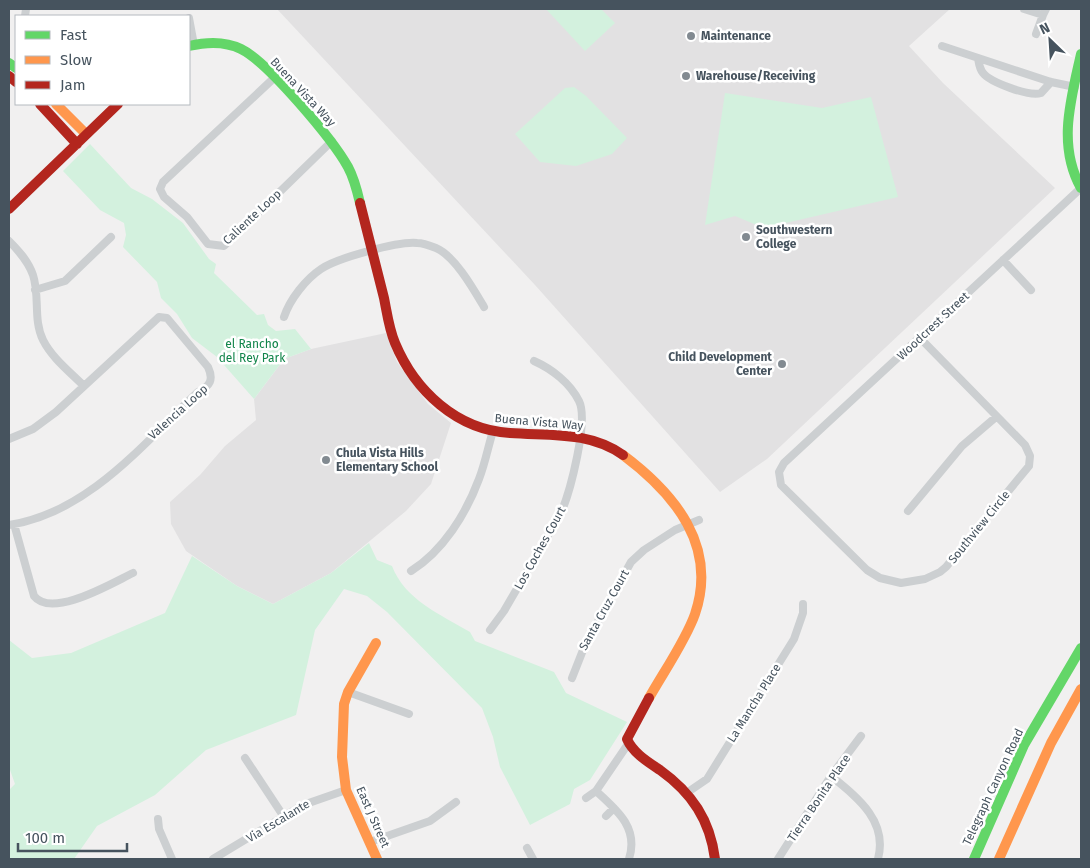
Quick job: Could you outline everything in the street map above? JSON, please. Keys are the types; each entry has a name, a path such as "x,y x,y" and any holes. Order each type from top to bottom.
{"street":[{"path":"1024,9 1044,12 1036,34"},
{"path":"190,30 192,45"},
{"name":"Buena Vista Way","path":"192,45 213,44 247,52 274,78 332,141 345,159 355,181 394,341 403,362 420,387 448,411 468,422 493,431 580,437 597,441 622,454 668,498 689,524 696,537 702,558 704,580 700,599 694,616 629,735 628,744"},
{"path":"942,46 1051,82 1075,87"},
{"path":"1081,54 1066,152 1073,174 1081,188"},
{"path":"978,58 980,68 990,79 1028,94 1041,93 1051,82"},
{"name":"Caliente Loop","path":"274,78 163,182 160,188 164,197 188,217 208,244 224,246 332,141"},
{"path":"41,105 77,144"},
{"path":"57,105 86,134"},
{"path":"9,209 117,105"},
{"name":"Woodcrest Street","path":"784,463 1081,188"},
{"path":"36,290 65,281 111,237"},
{"path":"9,240 29,265 36,290 37,324 42,339 51,352 84,386"},
{"path":"284,316 293,299 321,269 340,259 402,243 418,243 436,248 461,272 484,307"},
{"path":"1003,260 1031,290"},
{"name":"Valencia Loop","path":"9,439 37,426 158,318 167,318 212,374 212,380 208,387 198,392 102,483 63,508 41,517 11,525"},
{"name":"Southview Circle","path":"784,463 779,472 781,485 867,570 894,582 918,581 933,576 946,567 1029,466 1030,456 1028,448 920,338"},
{"name":"Los Coches Court","path":"490,630 504,611 561,513 568,496 580,437 583,412 580,402 558,375 534,360"},
{"path":"908,511 962,446 996,417"},
{"path":"411,571 427,560 448,537 467,505 479,480 493,431"},
{"name":"Santa Cruz Court","path":"572,678 585,645 631,562 647,548 699,520"},
{"path":"11,525 34,596 38,601 48,604 81,598 134,573"},
{"name":"La Mancha Place","path":"688,792 707,779 793,640 803,613 803,604"},
{"name":"East J Street","path":"376,643 348,692 342,728 342,757 346,790 378,859"},
{"name":"Telegraph Canyon Road","path":"974,859 1024,745 1081,648"},
{"path":"999,859 1051,743 1081,688"},
{"path":"348,692 409,714"},
{"name":"Tierra Bonita Place","path":"778,859 831,776 861,736"},
{"path":"586,798 596,792 628,744 630,748 666,772 688,792 714,843 715,859"},
{"path":"245,758 284,817"},
{"path":"831,776 859,798 876,822 880,840 878,859"},
{"name":"Via Escalante","path":"213,859 313,800 346,790"},
{"path":"596,792 614,808 627,824 631,836 629,859"},
{"path":"370,842 430,821 456,802"},
{"path":"606,816 614,808"},
{"path":"158,819 159,829 172,859"},
{"path":"528,848 533,859"}],"shaded area":[{"name":"Southwestern College","path":"277,9 950,9 909,46 943,83 1055,188 767,459 720,492 535,285"},
{"name":"Chula Vista Hills Elementary School","path":"386,333 397,362 428,404 451,423 431,484 406,511 331,573 273,604 237,586 186,551 171,524 170,502 200,475 225,446 256,420 254,399 284,359 311,349"}],"green space":[{"path":"546,9 601,9 615,23 585,51"},
{"path":"574,87 586,96 627,138 612,154 576,166 540,162 515,134 565,88"},
{"path":"725,93 822,108 871,97 898,197 764,228 735,216 705,225"},
{"name":"el Rancho del Rey Park","path":"90,144 131,188 152,199 183,223 209,259 216,264 214,273 257,315 264,314 268,325 276,331 295,329 311,349 284,359 254,399 217,357 192,338 177,314 161,298 157,282 123,247 126,235 124,223 100,210 63,171"},
{"path":"369,543 377,560 392,566 405,588 414,597 470,632 475,641 554,672 566,693 627,722 590,780 574,789 570,804 530,825 500,767 493,737 482,708 387,612 367,596 344,589 315,630 296,715 206,750 155,795 97,826 74,859 9,859 9,790 15,784 9,767 9,640 32,658 71,653 165,613 192,556 237,586 273,604 331,573"}],"traffic: fast":[{"path":"190,46 215,43 235,46 253,57 267,69 329,139 352,175 360,203"},
{"path":"1081,54 1068,122 1069,155 1081,188"},
{"path":"9,63 15,67"},
{"path":"974,859 1024,745 1081,648"}],"traffic: slow":[{"path":"57,105 86,134"},
{"path":"623,455 642,470 675,505 687,524 696,544 701,566 701,589 695,614 680,645 649,698"},
{"path":"376,643 348,692 344,704 342,757 346,790 377,859"},
{"path":"999,859 1051,743 1081,689"}],"traffic: jam":[{"path":"9,76 15,81"},
{"path":"41,105 77,144"},
{"path":"9,209 117,105"},
{"path":"360,203 393,338 404,361 426,392 440,405 472,424 510,433 583,438 610,447 623,455"},
{"path":"649,698 627,739 637,753 681,788 698,808 709,832 715,859"}],"place":[{"name":"Maintenance","path":"691,36"},
{"name":"Warehouse/Receiving","path":"686,76"},
{"name":"Southwestern College","path":"746,237"},
{"name":"Child Development Center","path":"782,364"},
{"name":"Chula Vista Hills Elementary School","path":"326,460"}]}
